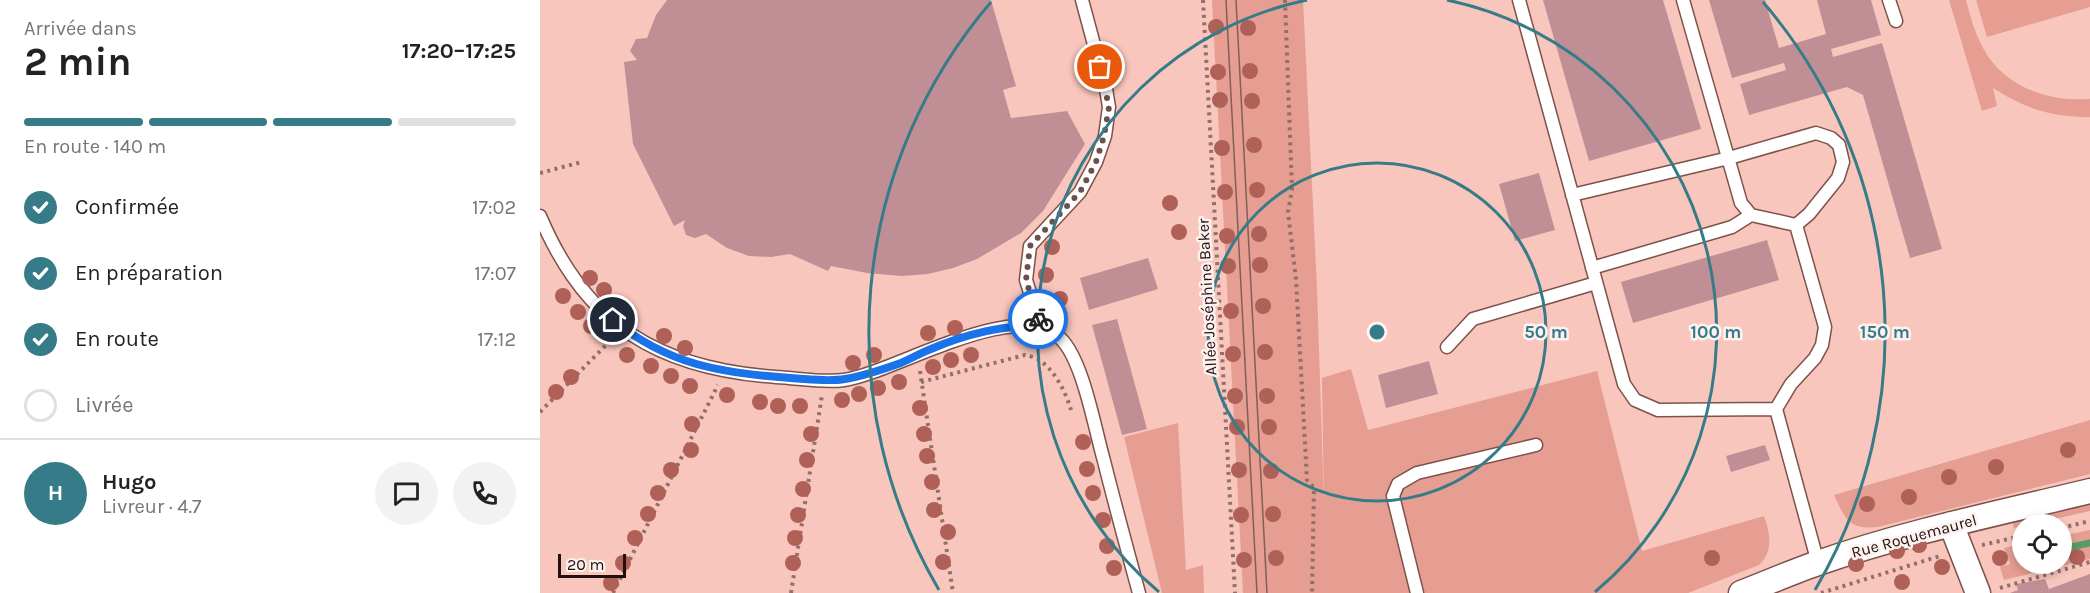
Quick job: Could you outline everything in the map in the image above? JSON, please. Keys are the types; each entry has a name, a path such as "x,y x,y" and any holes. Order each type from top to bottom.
{"street":[{"name":"Rue Roquemaurel","path":"1741,593 1818,563 1951,524 2090,491"},
{"path":"1951,524 1960,551 1988,590"}],"lane":[{"path":"1041,328 1026,280 1030,246 1080,192 1096,162 1109,107 1082,0"},
{"path":"1519,0 1624,384 1635,400 1658,410 1776,410"},
{"path":"1683,0 1741,203 1751,215 1796,225"},
{"path":"1889,0 1896,21"},
{"path":"1572,195 1729,158 1816,133 1831,138 1839,145 1843,162 1838,178 1809,214 1796,225"},
{"path":"1592,268 1732,227 1751,215"},
{"path":"540,216 549,238 569,272 603,312 646,345 697,365 762,376 843,380 918,355 956,339 1027,326 1041,328 1054,334 1071,354 1084,388 1139,593"},
{"path":"1796,225 1825,327 1822,345 1815,358 1791,384 1776,410 1818,563"},
{"path":"1447,347 1473,319 1596,283"},
{"path":"1417,593 1393,496 1398,484 1417,473 1536,445"}],"path":[{"name":"Allée Joséphine Baker","path":"1203,0 1235,593"},
{"path":"1285,0 1292,190 1288,212 1296,279 1307,480 1314,488 1312,593"},
{"path":"540,173 582,162"},
{"path":"540,412 623,328"},
{"path":"918,355 953,593"},
{"path":"921,382 1025,355 1039,360 1054,375 1068,398 1074,421"},
{"path":"613,593 724,371"},
{"path":"791,593 824,380"},
{"path":"2072,525 2090,521"},
{"name":"Rue Roquemaurel","path":"1821,593 1960,551 2012,538"},
{"path":"1988,590 2090,562"}],"shaded area":[{"path":"1212,0 1303,0 1317,288 1324,505 1322,378 1351,369 1368,430 1597,371 1642,551 1764,516 1769,535 1769,548 1759,565 1688,593 1243,593"},
{"path":"1949,0 1966,0 1983,48 2003,73 2015,82 2043,94 2059,98 2090,99 2090,117 2039,110 1993,88 1997,106 1982,111"},
{"path":"1976,0 2090,0 2090,7 1987,37"},
{"path":"2090,420 2090,474 1878,527 1854,525 1841,511 1834,495"},
{"path":"1178,423 1186,570 1203,565 1204,593 1162,593 1124,437"},
{"path":"2090,502 2090,511 2072,515 2041,514"},
{"path":"2090,530 2090,559 2072,563 2072,534"},
{"path":"2012,546 2012,574 2029,574 2004,580 2000,567 2010,564 2004,548"}],"building":[{"path":"667,0 991,0 1016,86 1003,90 1011,118 1067,111 1085,144 1043,211 1021,233 977,259 928,274 902,276 867,273 831,266 828,271 790,254 771,257 749,256 727,248 706,234 695,238 686,235 683,226 685,220 674,226 633,144 624,62 637,60 630,51 636,39 647,38 656,15"},
{"path":"1543,0 1663,0 1701,129 1589,161"},
{"path":"1709,0 1765,0 1779,48 1826,34 1817,0 1871,0 1881,35 1831,49 1833,57 1882,43 1942,249 1910,258 1863,95 1847,87 1749,115 1740,84 1786,70 1784,63 1732,78"},
{"path":"1539,173 1555,230 1515,241 1499,184"},
{"path":"1767,240 1779,280 1633,323 1621,282"},
{"path":"1148,258 1158,289 1089,310 1080,278"},
{"path":"1117,319 1147,429 1122,435 1092,325"},
{"path":"1429,361 1438,394 1386,408 1378,375"},
{"path":"1765,445 1770,460 1731,472 1726,456"},
{"path":"2090,574 2090,593 2010,593 2018,590 2016,584 2045,579 2049,589"}],"waterway":[{"path":"2072,547 2090,543"}],"tram line":[{"path":"1226,0 1257,593"},
{"path":"1236,0 1267,593"}],"way so far":[{"path":"1038,319 1026,280 1030,246 1080,192 1096,162 1104,136 1109,107 1100,67"}],"route":[{"path":"613,320 646,345 697,365 762,376 843,380 900,363 956,339 1012,327 1041,328 1038,319"}]}
